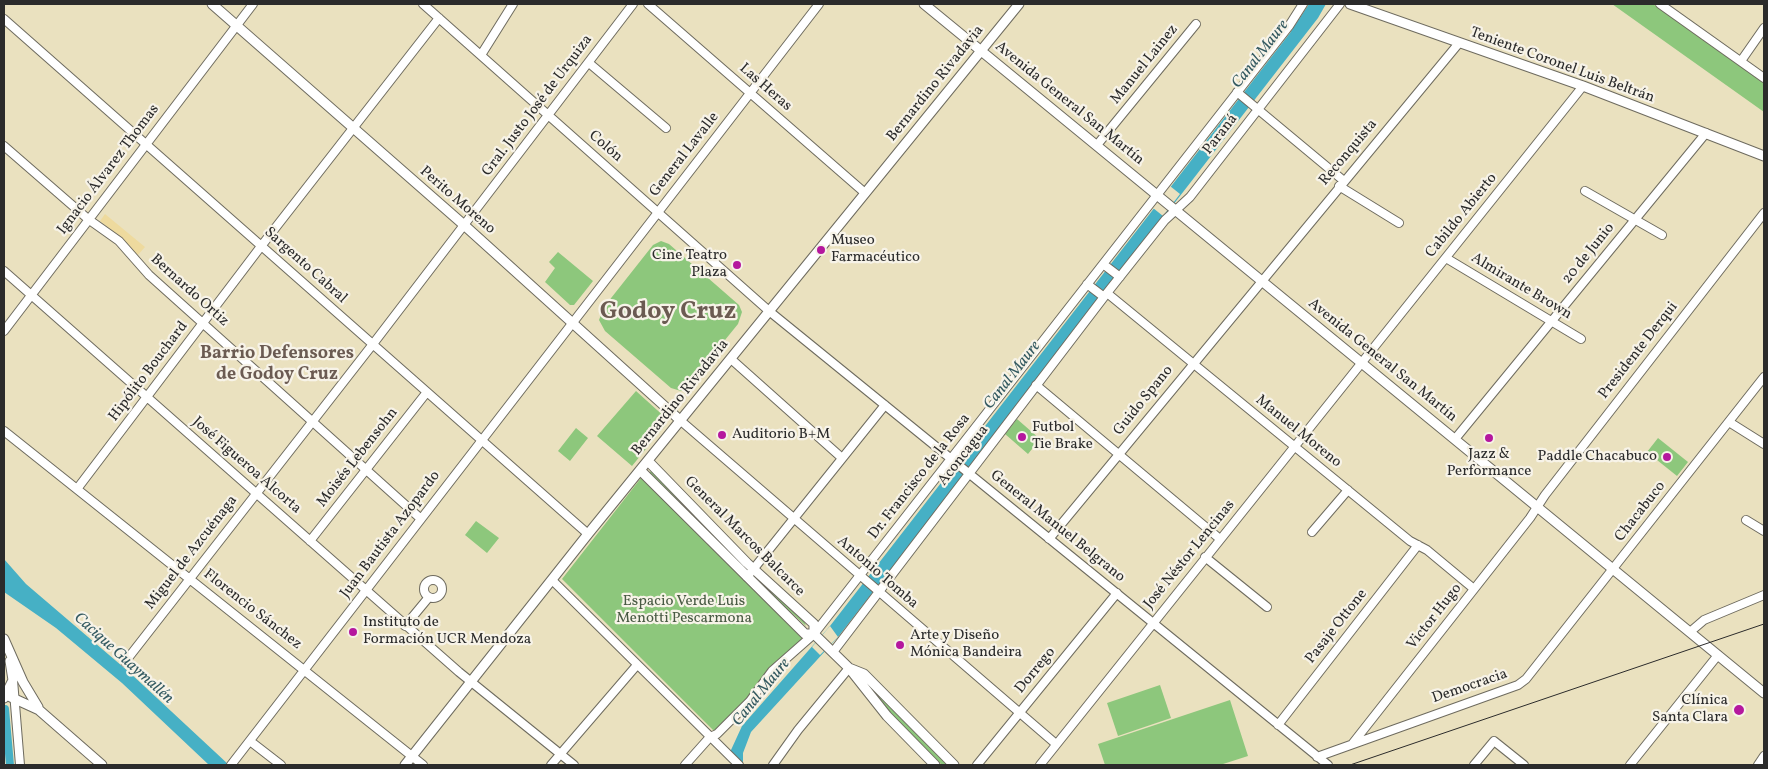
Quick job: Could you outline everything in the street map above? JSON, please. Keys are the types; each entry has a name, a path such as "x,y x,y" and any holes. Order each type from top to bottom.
{"main road":[{"name":"Perito Moreno","path":"212,4 573,322 681,421"},
{"name":"Avenida General San Martín","path":"924,4 1764,693"},
{"name":"Bernardino Rivadavia","path":"405,765 588,534 1019,4"},
{"name":"Teniente Coronel Luis Beltrán","path":"1350,4 1583,86 1764,156"},
{"name":"General Marcos Balcarce","path":"648,461 753,568 814,624 817,636 849,668 887,716 935,765"},
{"name":"General Marcos Balcarce","path":"640,470 806,634 817,636"},
{"path":"4,640 13,675 39,710"},
{"path":"4,640 13,675 7,694 39,710 102,765"},
{"name":"General Marcos Balcarce","path":"849,668 864,674 954,765"}],"street":[{"name":"Ignacio Álvarez Thomas","path":"4,331 253,4"},
{"name":"Colón","path":"423,4 769,311"},
{"path":"481,55 513,4"},
{"name":"Gral. Justo José de Urquiza","path":"464,226 634,4"},
{"name":"Las Heras","path":"648,4 865,193"},
{"name":"General Lavalle","path":"573,322 819,4"},
{"name":"Dr. Francisco de la Rosa","path":"685,765 710,737 717,734 750,701 779,664 817,636 1239,94 1303,4"},
{"name":"Paraná","path":"1173,208 1190,197 1340,4"},
{"path":"1660,4 1764,78"},
{"name":"Hipólito Bouchard","path":"78,489 262,245 439,18"},
{"name":"Sargento Cabral","path":"4,19 588,534"},
{"name":"Manuel Lainez","path":"1097,145 1196,24"},
{"path":"1741,61 1764,28"},
{"name":"Reconquista","path":"1261,280 1459,43"},
{"path":"589,63 666,128"},
{"name":"Cabildo Abierto","path":"1362,363 1583,86"},
{"path":"1239,94 1342,183 1399,222"},
{"name":"20 de Junio","path":"1455,439 1706,133"},
{"name":"Bernardo Ortiz","path":"4,146 88,219 119,241 144,270 421,519"},
{"path":"1585,191 1662,235"},
{"name":"Aconcagua","path":"830,649 1173,208"},
{"name":"Presidente Derqui","path":"1537,506 1764,213"},
{"name":"Miguel de Azcuénaga","path":"125,662 464,226"},
{"name":"Almirante Brown","path":"1446,258 1581,339"},
{"path":"1105,266 1119,276"},
{"name":"José Figueroa Alcorta","path":"4,271 405,626 470,682 574,765"},
{"name":"Guido Spano","path":"1049,539 1261,280"},
{"name":"Manuel Moreno","path":"1089,286 1104,295 1193,363 1294,447 1474,589"},
{"name":"General Manuel Belgrano","path":"769,311 1328,765"},
{"name":"Juan Bautista Azopardo","path":"231,765 573,322"},
{"path":"731,359 842,458"},
{"name":"José Néstor Lencinas","path":"1040,765 1362,363"},
{"name":"Chacabuco","path":"1614,569 1764,377"},
{"path":"1036,385 1220,539"},
{"name":"Moisés Lebensohn","path":"310,541 427,392"},
{"path":"746,576 885,405"},
{"name":"Antonio Tomba","path":"681,421 1056,744"},
{"path":"1729,422 1764,444"},
{"name":"Florencio Sánchez","path":"4,430 423,765"},
{"path":"1312,532 1348,490"},
{"name":"Victor Hugo","path":"1353,743 1537,506"},
{"path":"1746,520 1764,531"},
{"name":"Pasaje Ottone","path":"1278,725 1418,545"},
{"path":"1205,557 1267,607"},
{"name":"Democracia","path":"1316,757 1518,685 1532,673 1614,569"},
{"path":"552,580 739,765"},
{"name":"Dorrego","path":"977,765 1117,593"},
{"path":"1690,632 1704,620 1764,595"},
{"path":"405,626 430,597"},
{"path":"1630,765 1718,655"},
{"path":"551,765 636,665"},
{"path":"773,765 798,730 849,668"},
{"path":"7,694 16,718 20,765"},
{"path":"16,718 20,705 27,703"},
{"path":"1373,718 1372,728 1383,732"},
{"path":"250,741 281,765"},
{"path":"1474,765 1494,741 1524,765"},
{"path":"1758,765 1764,756"}],"green space":[{"path":"1612,4 1653,4 1764,83 1764,112"},
{"path":"661,241 669,244 739,305 742,312 738,324 686,388 681,391 671,388 605,331 599,320 604,307 653,245"},
{"path":"558,252 593,281 574,305 570,305 545,282 555,268 549,262"},
{"path":"636,391 667,419 667,423 632,466 597,436"},
{"name":"Futbol Tie Brake","path":"1017,419 1040,439 1028,454 1005,434"},
{"path":"576,428 588,438 570,461 558,451"},
{"name":"Paddle Chacabuco","path":"1658,438 1688,462 1677,476 1647,452"},
{"path":"652,470 747,568 745,570 649,473"},
{"name":"Espacio Verde Luis Menotti Pescarmona","path":"641,478 807,641 791,655 717,734 562,579"},
{"path":"476,521 499,538 487,553 465,535"},
{"path":"754,574 804,621 806,626 752,577"},
{"path":"866,682 947,765 942,765 893,716"},
{"path":"1160,685 1171,718 1118,736 1107,703"},
{"path":"1230,700 1248,756 1220,765 1105,765 1098,744"}],"sand":[{"path":"105,214 145,247 137,256 122,238 100,221"}],"water":[{"path":"1309,4 1326,4 1318,18 838,637 751,732 743,753 743,765 732,765 731,750 742,726 830,626 1290,33"},
{"path":"4,559 26,584 129,672 229,765 209,765 122,683 56,628 4,592"}],"pier":[{"path":"1170,186 1180,194 1163,216 1153,208"},
{"path":"830,626 838,637 820,655 812,647"}],"waterway":[{"path":"5,709 10,765"}],"tram line":[{"path":"1350,765 1764,624"}],"place":[{"name":"Museo Farmacéutico","path":"821,250"},
{"name":"Cine Teatro Plaza","path":"737,265"},
{"name":"Auditorio B+M","path":"722,435"},
{"name":"Futbol Tie Brake","path":"1022,437"},
{"name":"Jazz & Performance","path":"1489,438"},
{"name":"Paddle Chacabuco","path":"1667,457"},
{"name":"Instituto de Formación UCR Mendoza","path":"353,632"},
{"name":"Arte y Diseño Mónica Bandeira","path":"900,645"},
{"name":"Clínica Santa Clara","path":"1739,710"}],"district":[{"name":"Godoy Cruz","path":"668,313"},
{"name":"Barrio Defensores de Godoy Cruz","path":"277,365"}],"water label":[{"name":"Canal Maure","path":"1261,55"},
{"name":"Canal Maure","path":"1013,376"},
{"name":"Cacique Guaymallén","path":"123,659"},
{"name":"Canal Maure","path":"762,693"}]}
